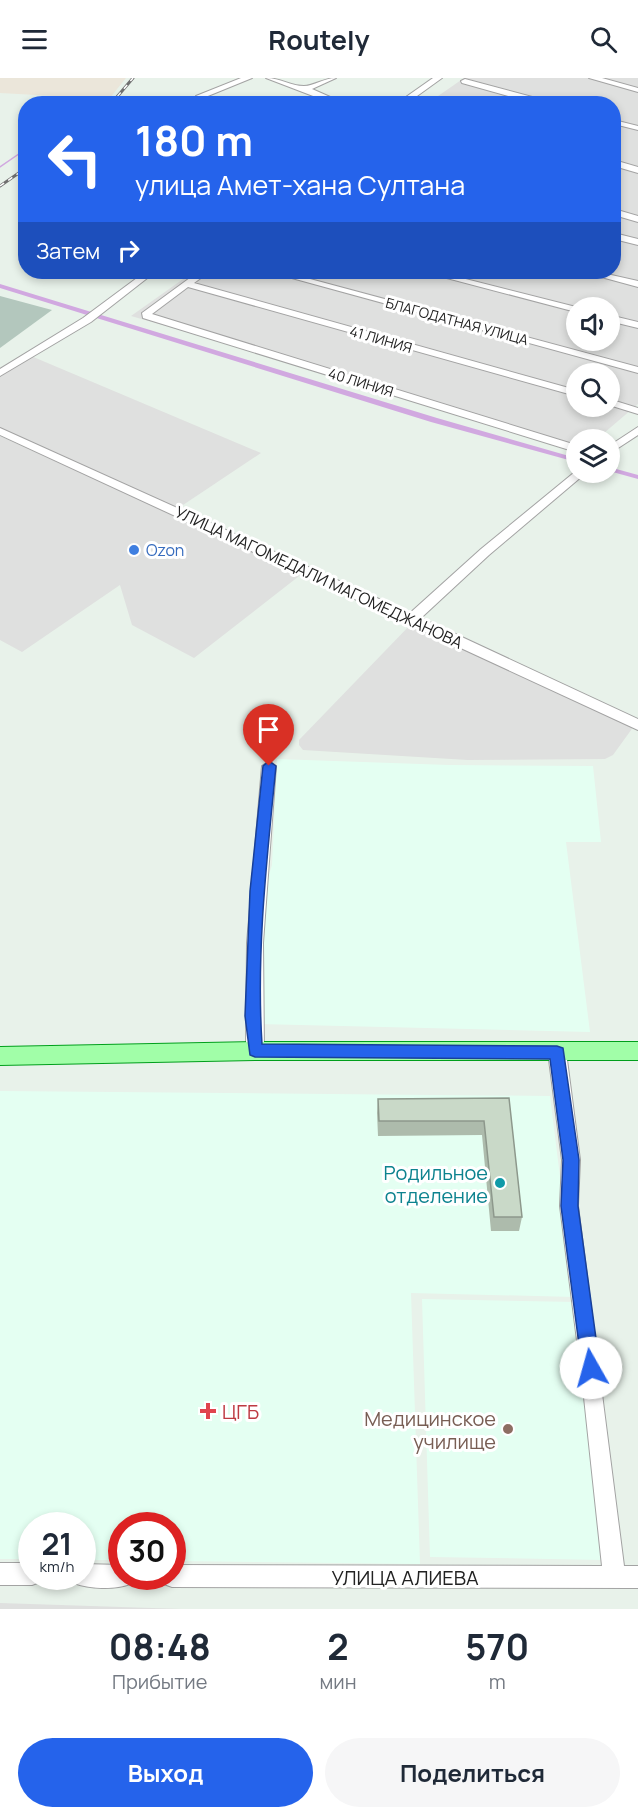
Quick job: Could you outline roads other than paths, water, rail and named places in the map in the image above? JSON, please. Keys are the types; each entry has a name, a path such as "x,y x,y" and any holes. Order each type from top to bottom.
{"main road":[{"path":"0,1056 255,1051 638,1051"}],"street":[{"path":"200,96 248,78"},
{"path":"270,78 322,96"},
{"path":"305,89 332,78"},
{"path":"412,96 438,78"},
{"path":"476,84 484,78"},
{"path":"593,78 638,90"},
{"path":"465,81 520,96"},
{"path":"621,124 638,128"},
{"path":"621,165 638,170"},
{"path":"621,214 638,219"},
{"path":"621,238 638,242"},
{"path":"0,373 87,320 141,279"},
{"path":"187,284 194,279"},
{"name":"БЛАГОДАТНАЯ УЛИЦА","path":"301,279 638,370"},
{"path":"457,279 566,306"},
{"path":"617,279 638,284"},
{"name":"40 ЛИНИЯ","path":"187,284 154,307 147,315 566,446"},
{"name":"41 ЛИНИЯ","path":"187,284 566,390"},
{"path":"620,321 638,325"},
{"path":"620,405 638,411"},
{"path":"620,443 638,430"},
{"name":"УЛИЦА МАГОМЕДАЛИ МАГОМЕДЖАНОВA","path":"0,431 638,725"},
{"path":"412,619 485,552 569,483"},
{"path":"255,1051 253,1016 257,891 269,766"},
{"path":"557,1052 571,1160 569,1206 593,1388 614,1576"},
{"path":"0,1574 18,1574"},
{"name":"УЛИЦА АЛИЕВА","path":"186,1576 425,1578 638,1576"}],"waterway":[{"path":"0,167 18,155"},
{"path":"0,286 434,420 566,457"},
{"path":"620,472 638,477"}],"railway":[{"path":"118,96 133,78"},
{"path":"0,186 18,174"}],"place":[{"name":"Ozon","path":"134,550"},
{"name":"Родильное отделение","path":"500,1183"},
{"name":"ЦГБ","path":"208,1411"},
{"name":"Медицинское училище","path":"508,1429"}]}
